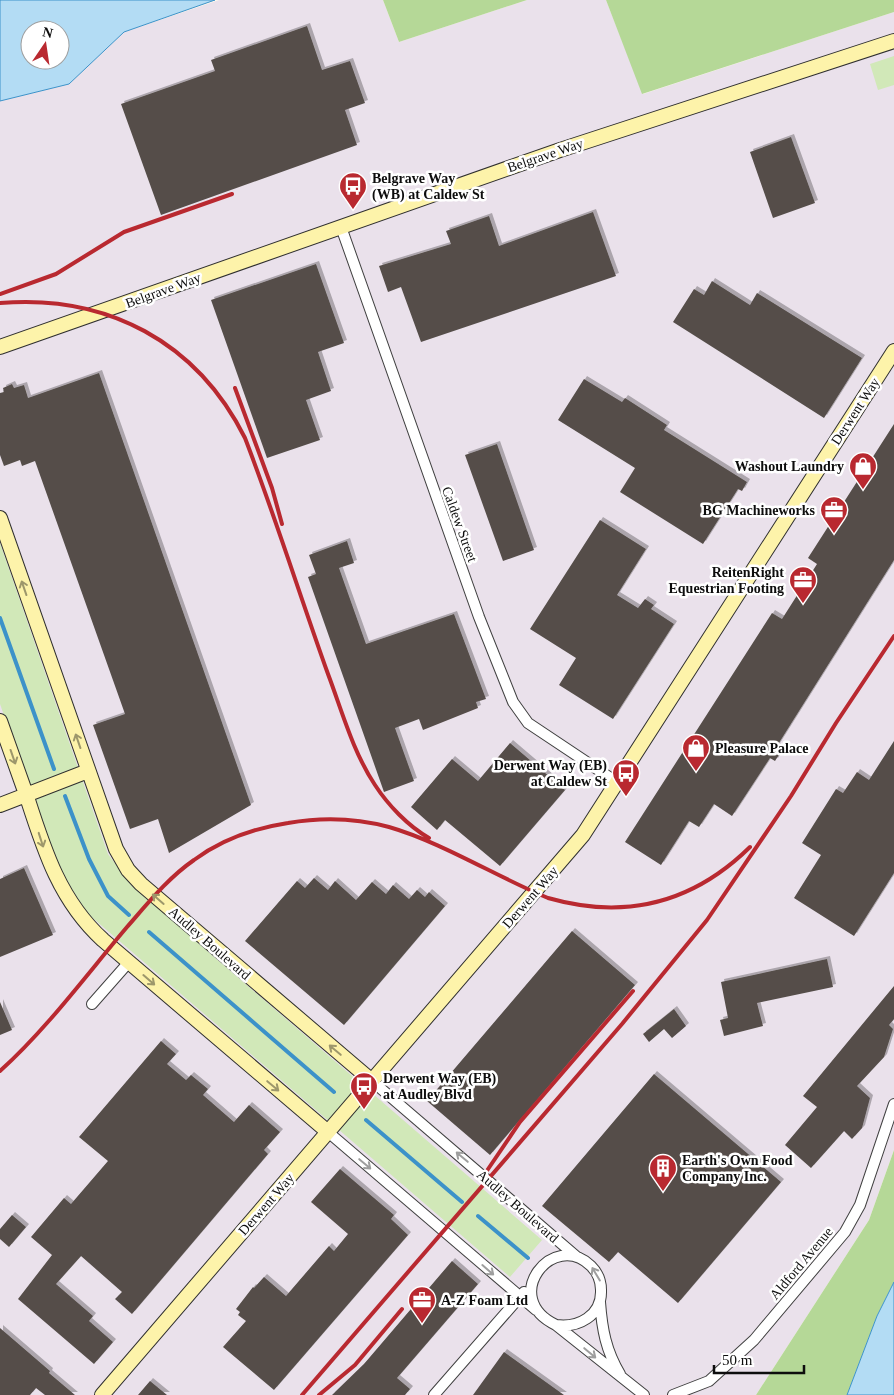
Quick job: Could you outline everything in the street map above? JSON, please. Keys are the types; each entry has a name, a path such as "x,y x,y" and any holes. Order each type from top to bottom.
{"street":[{"name":"Belgrave Way","path":"0,348 623,128 894,41"},
{"name":"Caldew Street","path":"340,227 479,617 513,702 528,723 618,782"},
{"name":"Derwent Way","path":"102,1395 583,835 894,351"},
{"name":"Audley Boulevard","path":"0,518 116,849 128,870 212,945 578,1258"},
{"path":"0,721 44,850 66,897 96,934 546,1320 556,1325 644,1395"},
{"path":"0,805 88,771"},
{"path":"92,1004 129,962"},
{"name":"Aldford Avenue","path":"673,1395 709,1381 754,1340 845,1232 860,1205 894,1104"},
{"path":"434,1395 520,1296 537,1271 554,1258 566,1256 578,1258 595,1270 600,1280 602,1331 611,1360 624,1381"},
{"path":"532,1281 533,1303 538,1312"},
{"path":"556,1325 567,1326 587,1319 595,1312 600,1302"}],"shaded area":[{"path":"219,0 383,0 399,42 527,0 606,0 643,94 894,12 894,1150 869,1220 756,1395 0,1395 0,101 69,84 124,32"}],"green space":[{"path":"383,0 527,0 399,42"},
{"path":"606,0 894,0 894,12 642,94"},
{"path":"894,56 894,85 878,90 870,64"},
{"path":"0,543 108,854 131,885 542,1240 510,1277 88,914 67,882 48,841 0,704"},
{"path":"894,1150 894,1282 877,1316 847,1395 756,1395 869,1220"}],"water":[{"path":"0,0 215,0 124,32 69,84 0,101"},
{"path":"894,1282 894,1395 847,1395 877,1316"}],"building":[{"path":"307,26 322,70 350,61 365,103 345,110 357,145 161,215 121,104 215,71 211,60"},
{"path":"791,137 815,203 773,218 750,152"},
{"path":"593,212 616,276 421,342 401,287 388,292 379,266 451,244 446,231 489,216 499,246"},
{"path":"316,264 344,343 318,352 331,391 306,400 320,440 267,458 211,300"},
{"path":"712,281 750,305 757,293 862,358 824,418 673,322 694,289 704,295"},
{"path":"99,373 251,805 169,853 158,819 130,829 93,725 125,714 35,461 22,466 20,460 4,466 0,455 0,393 4,392 3,388 12,384 14,388 24,385 28,398"},
{"path":"584,379 622,402 625,398 667,425 664,430 747,482 742,491 738,489 703,544 620,492 635,468 558,420"},
{"path":"894,424 894,560 777,746 782,750 775,761 770,758 732,816 714,804 699,827 689,821 661,865 625,842 772,613 782,619 817,564 808,558"},
{"path":"497,444 534,550 503,561 465,455"},
{"path":"600,520 646,549 617,595 638,608 645,599 654,605 651,609 674,624 613,719 559,685 576,658 530,629"},
{"path":"347,541 354,563 339,568 366,644 454,614 486,699 476,702 478,708 423,730 419,719 395,728 414,781 384,792 308,577 316,574 309,555"},
{"path":"894,741 894,873 854,936 794,898 821,855 802,843 836,789 843,793 857,772 869,780"},
{"path":"510,743 565,790 500,866 445,820 437,830 411,807 452,759 478,781"},
{"path":"24,868 53,935 0,957 0,879"},
{"path":"314,878 328,890 335,881 356,900 372,882 386,894 393,885 409,899 417,890 425,897 429,892 445,906 344,1025 245,941 297,881 305,888"},
{"path":"572,931 635,985 490,1155 427,1101"},
{"path":"827,959 833,987 757,1003 763,1026 724,1036 720,1020 728,1018 721,982"},
{"path":"894,986 894,1019 889,1025 893,1029 884,1057 857,1086 870,1098 862,1128 852,1139 844,1131 811,1168 785,1145 817,1107 803,1096"},
{"path":"0,1002 12,1030 0,1035"},
{"path":"674,1009 686,1026 672,1038 664,1029 649,1042 643,1034"},
{"path":"161,1041 176,1054 167,1064 186,1080 191,1075 208,1089 203,1095 234,1122 249,1105 280,1132 264,1150 268,1154 132,1314 115,1299 122,1292 81,1256 56,1284 93,1316 89,1321 113,1342 94,1364 18,1299 52,1255 31,1237 64,1198 71,1204 108,1161 79,1137"},
{"name":"Earth's Own Food Company Inc.","path":"654,1074 781,1182 678,1303 618,1252 609,1262 542,1206"},
{"path":"340,1169 394,1215 391,1219 408,1235 274,1390 223,1347 246,1321 238,1315 240,1312 236,1309 253,1287 264,1277 286,1296 329,1246 334,1251 348,1234 311,1202"},
{"path":"12,1215 26,1227 9,1247 0,1239 0,1229"},
{"path":"452,1261 478,1284 397,1378 410,1389 405,1395 332,1395 364,1364"},
{"path":"0,1328 75,1395 45,1395 36,1388 30,1395 0,1395"},
{"path":"504,1352 564,1395 473,1395"},
{"path":"150,1381 167,1395 138,1395"}],"waterway":[{"path":"0,618 54,769"},
{"path":"65,796 89,859 108,896 129,915"},
{"path":"149,932 334,1092"},
{"path":"366,1120 462,1202"},
{"path":"478,1216 528,1258"}],"railway":[{"path":"0,294 56,274 124,232 232,194"},
{"path":"0,303 39,302 77,307 112,316 145,331 175,351 202,375 225,404 245,438 343,717 360,759 375,785 392,807 406,821 429,838"},
{"path":"235,388 272,488 282,524"},
{"path":"302,1395 622,1024 707,920 791,796 836,723 894,636"},
{"path":"0,1071 50,1020 127,927 167,883 185,867 215,846 251,832 276,825 313,820 339,819 377,824 429,841 548,898 604,907 631,906 656,902 681,894 705,882 750,847"},
{"path":"482,1178 520,1122 633,991"},
{"path":"319,1395 355,1365 402,1309"}],"place":[{"name":"Belgrave Way (WB) at Caldew St","path":"353,210"},
{"name":"Washout Laundry","path":"863,490"},
{"name":"BG Machineworks","path":"834,534"},
{"name":"ReitenRight Equestrian Footing","path":"803,604"},
{"name":"Pleasure Palace","path":"696,772"},
{"name":"Derwent Way (EB) at Caldew St","path":"626,797"},
{"name":"Derwent Way (EB) at Audley Blvd","path":"364,1110"},
{"name":"Earth's Own Food Company Inc.","path":"663,1192"},
{"name":"A-Z Foam Ltd","path":"422,1324"}]}
